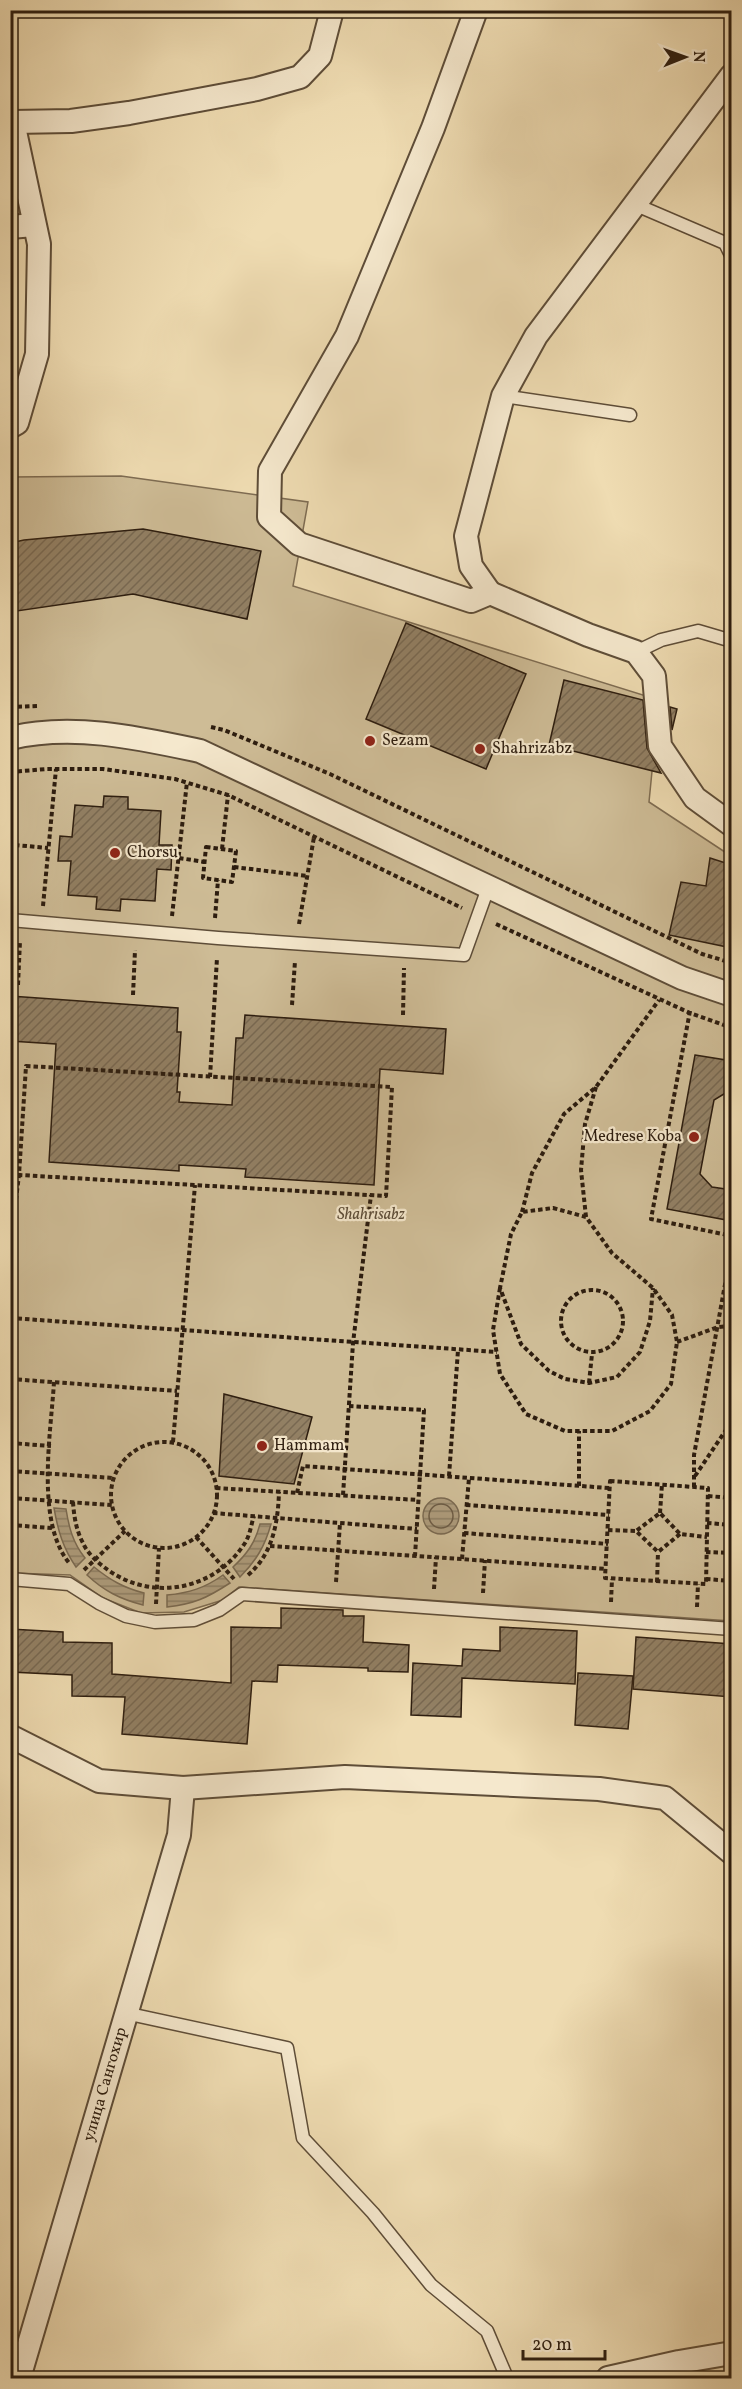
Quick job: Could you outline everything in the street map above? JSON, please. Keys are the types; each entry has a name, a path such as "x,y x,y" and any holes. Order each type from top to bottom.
{"street":[{"path":"10,427 17,423 38,354 39,244 12,121 71,121 129,113 257,89 300,76 320,56 332,10"},
{"path":"476,10 433,128 346,336 270,471 269,517 299,544 471,601 490,593"},
{"path":"732,75 536,336 503,396 466,536 471,566 490,593 588,635 636,652 654,676 660,746 695,798 732,825"},
{"path":"10,227 34,225"},
{"path":"10,738 22,735 89,733 134,737 200,751 488,888 695,982 732,995"},
{"path":"10,1736 99,1781 183,1788 345,1777 599,1789 665,1798 732,1853"},
{"name":"улица Сангохир","path":"19,2379 179,1836 183,1788"},
{"path":"608,2379 679,2361 732,2353"}],"lane":[{"path":"634,204 724,243 732,257"},
{"path":"503,396 630,416"},
{"path":"636,652 661,640 698,631 732,640"},
{"path":"16,920 216,938 464,955 488,888"},
{"path":"10,1579 69,1584 99,1604 126,1616 154,1622 194,1620 219,1610 240,1589 334,1601 432,1609 732,1629"},
{"path":"125,2013 287,2049 303,2138 373,2213 431,2285 487,2331 507,2379"}],"path":[{"path":"41,922 56,769"},
{"path":"10,772 56,769 103,770 175,778 228,795 478,916 659,1000 732,1028"},
{"path":"170,934 187,782"},
{"path":"222,849 228,795"},
{"path":"10,829 16,830 14,859 10,859"},
{"path":"292,1005 296,944 314,837"},
{"path":"15,845 48,848"},
{"path":"206,847 222,849 236,851 232,882 203,878 206,847"},
{"path":"179,858 205,862"},
{"path":"234,867 308,876"},
{"path":"210,1077 218,880"},
{"path":"16,920 18,985"},
{"path":"133,994 136,931"},
{"path":"403,1015 405,951"},
{"path":"702,954 651,1219 732,1236"},
{"path":"596,1087 585,1124 581,1170 586,1217 612,1253 653,1288 672,1315 677,1342 670,1384 650,1411 612,1431 565,1431 525,1414 500,1374 494,1330 511,1234 522,1212 532,1173 564,1114 596,1087 659,1000"},
{"path":"10,1174 19,1175 386,1196 392,1088 26,1066 19,1175 10,1249"},
{"path":"173,1442 195,1185"},
{"path":"343,1495 353,1343 371,1195"},
{"path":"522,1212 553,1208 586,1217"},
{"path":"694,1487 694,1455 732,1246"},
{"path":"500,1288 521,1344 549,1371 565,1379 589,1383 617,1377 640,1352 650,1321 653,1288"},
{"path":"592,1289 611,1295 622,1311 623,1331 611,1347 592,1354 573,1348 561,1331 562,1311 573,1295 592,1289"},
{"path":"10,1318 497,1353"},
{"path":"677,1342 718,1327 732,1326"},
{"path":"448,1476 458,1350"},
{"path":"589,1383 592,1354"},
{"path":"10,1379 177,1391"},
{"path":"54,1382 48,1500 52,1528 63,1556 79,1574"},
{"path":"349,1406 424,1410 415,1556"},
{"path":"695,1476 732,1421"},
{"path":"579,1431 579,1486"},
{"path":"154,1442 173,1442 189,1448 202,1458 212,1472 216,1488 213,1513 206,1526 196,1537 179,1546 159,1548 140,1543 125,1531 114,1515 110,1497 113,1478 122,1461 136,1449 154,1442"},
{"path":"10,1443 51,1446"},
{"path":"297,1493 303,1466 609,1488"},
{"path":"10,1471 113,1478"},
{"path":"462,1559 469,1478"},
{"path":"610,1481 662,1484 708,1488 706,1584 606,1578 610,1481"},
{"path":"662,1484 660,1513 680,1534 706,1537"},
{"path":"216,1488 418,1500"},
{"path":"196,1537 240,1589 270,1546 278,1519 279,1492"},
{"path":"708,1496 732,1498"},
{"path":"10,1498 112,1505"},
{"path":"74,1502 76,1525 83,1545 95,1559 117,1576 138,1586 156,1588 180,1587 203,1580 223,1567 247,1541 254,1516"},
{"path":"466,1505 609,1515"},
{"path":"213,1513 417,1528"},
{"path":"608,1530 636,1531 660,1513"},
{"path":"334,1601 340,1524"},
{"path":"707,1524 732,1525"},
{"path":"10,1525 52,1528"},
{"path":"69,1584 125,1531"},
{"path":"636,1531 657,1552 657,1582"},
{"path":"464,1533 608,1544"},
{"path":"657,1552 680,1534"},
{"path":"270,1546 606,1569"},
{"path":"154,1622 159,1548"},
{"path":"706,1552 732,1553"},
{"path":"432,1609 436,1557"},
{"path":"482,1612 485,1560"},
{"path":"706,1579 732,1581"}],"green space":[{"name":"Shahrisabz","path":"121,476 308,502 293,586 659,700 649,802 731,856 731,1621 239,1587 223,1600 184,1612 141,1613 103,1598 70,1575 11,1573 11,477"}],"water":[{"path":"441,1498 454,1503 459,1516 454,1529 441,1534 428,1529 423,1516 428,1503"},
{"path":"54,1508 66,1509 72,1535 85,1558 76,1567 62,1539"},
{"path":"260,1524 271,1524 259,1553 240,1577 233,1567 250,1548"},
{"path":"94,1567 118,1583 144,1593 143,1605 120,1597 100,1586 87,1575"},
{"path":"223,1575 230,1583 214,1593 200,1600 167,1607 167,1595 196,1589"}],"building":[{"path":"143,529 261,551 247,619 133,594 10,612 10,543"},
{"path":"406,623 526,674 486,769 366,719"},
{"path":"564,680 643,700 647,748 661,773 549,745"},
{"path":"670,707 677,709 672,730"},
{"name":"Chorsu","path":"104,796 128,797 128,809 161,811 159,845 172,845 171,870 157,869 155,901 121,899 120,911 96,909 97,897 68,895 71,861 58,861 60,836 72,837 75,805 103,807"},
{"path":"710,858 732,865 732,948 669,935 681,882 706,886"},
{"path":"10,996 178,1008 177,1032 181,1032 177,1092 180,1092 179,1102 232,1105 236,1038 243,1038 245,1015 446,1029 443,1074 380,1069 374,1185 245,1177 246,1169 179,1165 179,1171 49,1162 56,1044 10,1041"},
{"name":"Medrese Koba","path":"695,1055 732,1061 732,1089 714,1100 700,1174 712,1187 732,1190 732,1221 667,1209"},
{"name":"Hammam","path":"224,1394 312,1417 294,1484 219,1476"},
{"path":"281,1608 343,1610 343,1616 364,1616 363,1642 409,1645 408,1672 368,1671 368,1668 278,1665 277,1682 252,1681 247,1744 122,1734 125,1697 72,1696 72,1675 10,1672 10,1629 63,1632 63,1642 112,1643 112,1674 231,1683 231,1627 281,1628"},
{"path":"500,1627 577,1631 575,1684 462,1678 461,1717 411,1715 413,1663 462,1666 463,1649 500,1651"},
{"path":"636,1637 732,1644 732,1697 633,1689"},
{"path":"578,1673 633,1676 628,1729 575,1725"}],"place":[{"name":"Sezam","path":"370,741"},
{"name":"Shahrizabz","path":"480,749"},
{"name":"Chorsu","path":"115,853"},
{"name":"Medrese Koba","path":"694,1137"},
{"name":"Hammam","path":"262,1446"}]}
